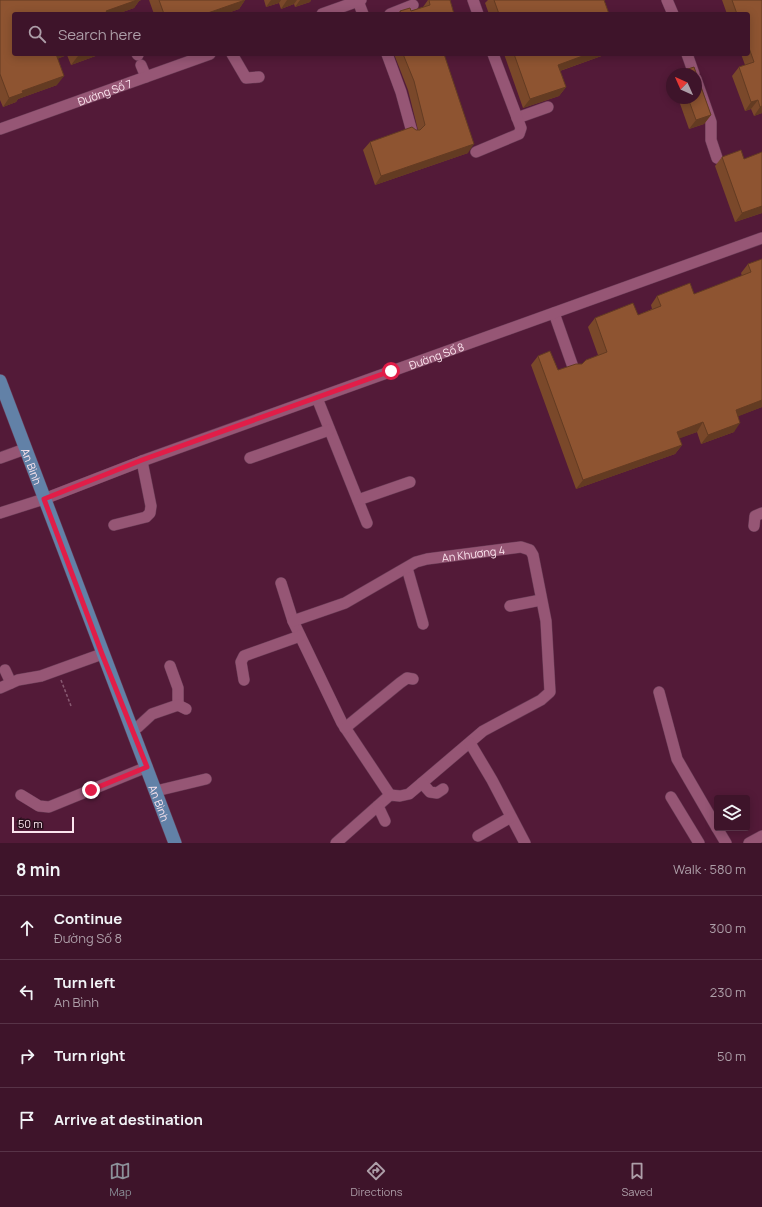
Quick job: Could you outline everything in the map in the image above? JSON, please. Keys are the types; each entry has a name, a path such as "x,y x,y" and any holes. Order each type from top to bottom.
{"main road":[{"name":"An Bình","path":"0,381 102,654 132,728 175,843"}],"street":[{"path":"327,12 360,0 363,12"},
{"path":"473,0 477,12"},
{"path":"668,0 671,12"},
{"path":"395,12 412,5"},
{"name":"Đường Số 7","path":"0,129 204,56"},
{"path":"233,56 246,78 258,77"},
{"path":"388,56 401,92 412,132"},
{"path":"476,152 519,134 521,128 494,56"},
{"path":"688,56 692,68"},
{"path":"139,58 146,77"},
{"path":"702,95 712,122 711,140 717,158"},
{"path":"517,118 548,107"},
{"name":"Đường Số 8","path":"0,513 44,499 142,460 762,238"},
{"path":"554,313 573,367"},
{"path":"317,398 367,523"},
{"path":"250,458 330,430"},
{"path":"0,458 25,449"},
{"path":"114,526 146,517 150,513 151,506 142,460"},
{"path":"358,500 410,482"},
{"path":"754,526 755,516 762,513"},
{"name":"An Khương 4","path":"293,621 341,605 407,568 427,559 526,548 533,555 546,621 550,692 541,700 496,723 409,794 400,796 390,795"},
{"path":"407,568 423,624"},
{"path":"281,584 293,621 345,728 390,795 339,842"},
{"path":"510,606 541,600"},
{"path":"244,680 241,662 244,656 300,636"},
{"path":"0,688 11,683 57,670 102,654"},
{"path":"132,728 138,727 152,714 182,707 178,688 170,666"},
{"path":"5,670 11,683"},
{"path":"345,728 404,680 408,678 413,679"},
{"path":"659,692 677,759 714,823"},
{"path":"470,743 492,780 525,843"},
{"path":"21,795 39,806 49,807 147,767"},
{"path":"156,791 206,779"},
{"path":"422,783 430,792 437,793 442,789"},
{"path":"671,797 699,843"},
{"path":"378,806 385,821"},
{"path":"478,836 511,817"},
{"path":"719,831 726,843"},
{"path":"749,843 762,836"}],"path":[{"path":"57,670 71,706"}],"building":[{"path":"0,0 137,0 106,11 107,12 12,12 12,56 57,56 64,76 22,91 23,93 9,98 0,74"},
{"path":"159,0 245,0 211,12 163,12"},
{"path":"429,0 450,0 453,12 400,11 410,8 411,11 430,5"},
{"path":"494,0 604,0 608,12 498,12"},
{"path":"732,0 762,0 762,106 760,107 758,100 751,102 739,67 754,62 750,51 750,12 736,12"},
{"path":"404,56 445,56 474,144 381,176 370,142 412,127 416,130 420,130 425,125 414,81"},
{"path":"515,56 583,56 558,65 566,87 530,99"},
{"path":"702,90 711,115 696,120 690,104 702,104"},
{"path":"741,150 744,159 762,152 762,206 742,213 722,157"},
{"path":"762,259 762,400 736,410 740,423 708,435 703,422 677,432 682,445 583,480 538,356 550,351 558,370 576,364 582,364 586,360 607,352 595,318 633,303 638,315 661,306 657,296 690,283 694,294 751,272 748,264"}],"route":[{"path":"91,790 147,767 102,654 44,499 142,460 391,371"}]}
